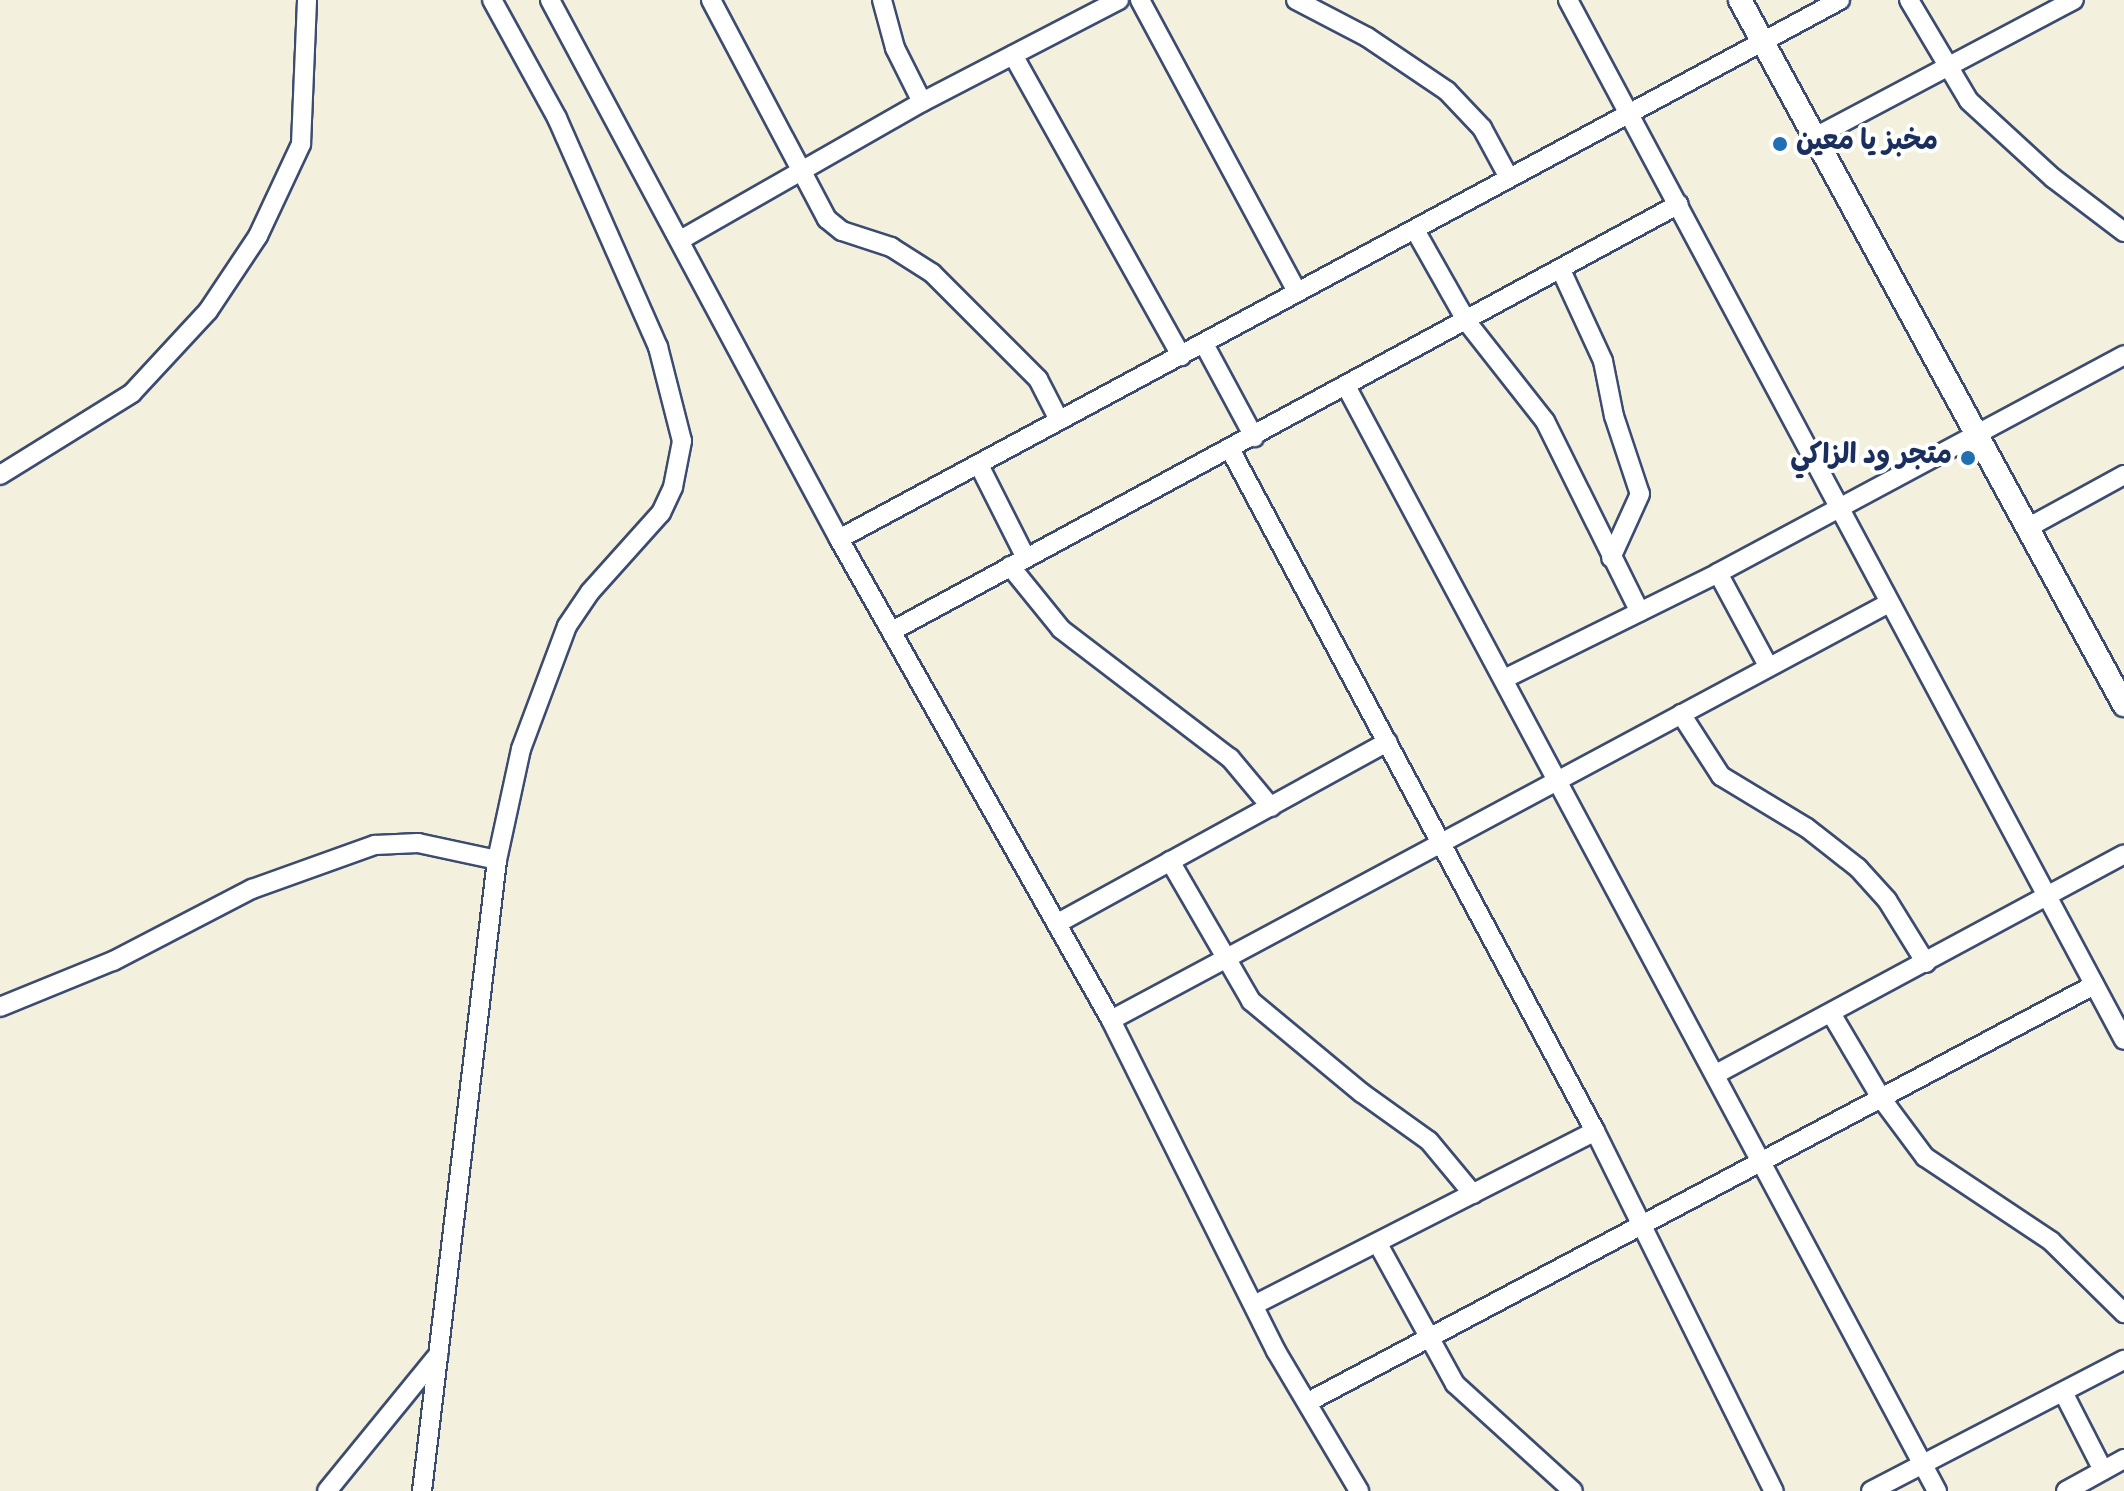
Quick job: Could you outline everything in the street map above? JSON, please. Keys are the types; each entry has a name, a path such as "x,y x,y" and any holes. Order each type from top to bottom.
{"street":[{"path":"0,475 132,393 208,311 258,236 301,144 307,0"},
{"path":"422,1491 497,860 521,749 546,672 590,592 661,513 673,487 682,441 658,347 557,118 492,0"},
{"path":"550,0 682,239 839,539 1111,1020 1276,1351 1310,1401 1359,1491"},
{"path":"711,0 818,208 842,231 891,247 932,273 1038,379 1059,420"},
{"path":"882,0 895,48 922,102"},
{"path":"682,239 922,102 1119,0"},
{"path":"1140,0 1297,291"},
{"path":"1296,0 1367,37 1447,91 1482,128 1508,176"},
{"path":"1568,0 2124,1040"},
{"path":"1740,0 2124,705"},
{"path":"839,539 1415,230 1628,110 1840,0"},
{"path":"1909,0 1944,67 1999,131 2124,232"},
{"path":"1813,138 2074,0"},
{"path":"1013,55 1181,356"},
{"path":"892,631 1231,451 1679,204"},
{"path":"1415,230 1467,322 1545,421 1640,612"},
{"path":"1561,270 1603,361 1614,416 1640,494 1611,558"},
{"path":"1204,344 1254,437"},
{"path":"1506,678 1718,573 2124,355"},
{"path":"1346,386 1718,1073 1937,1491"},
{"path":"1231,451 1444,843 1595,1131 1774,1491"},
{"path":"979,465 1018,562 1061,629 1230,758 1271,807"},
{"path":"2029,527 2124,475"},
{"path":"1718,573 1768,666"},
{"path":"1111,1020 1889,603"},
{"path":"1681,714 1721,776 1807,828 1858,868 1887,900 1926,963"},
{"path":"1058,923 1387,742"},
{"path":"0,1007 113,961 252,889 375,845 418,843 497,860"},
{"path":"1718,1073 1832,1015 2124,854"},
{"path":"1170,861 1251,1001 1362,1093 1429,1141 1473,1194"},
{"path":"1310,1401 2094,985"},
{"path":"1832,1015 1881,1098 1925,1157 2051,1241 2124,1313"},
{"path":"1254,1305 1595,1131"},
{"path":"1378,1244 1455,1384 1573,1491"},
{"path":"327,1491 438,1355"},
{"path":"1871,1491 2124,1360"},
{"path":"2063,1392 2103,1470"},
{"path":"2066,1491 2124,1459"}],"place":[{"name":"مخبز يا معين","path":"1780,144"},
{"name":"متجر ود الزاكي","path":"1968,458"}]}
